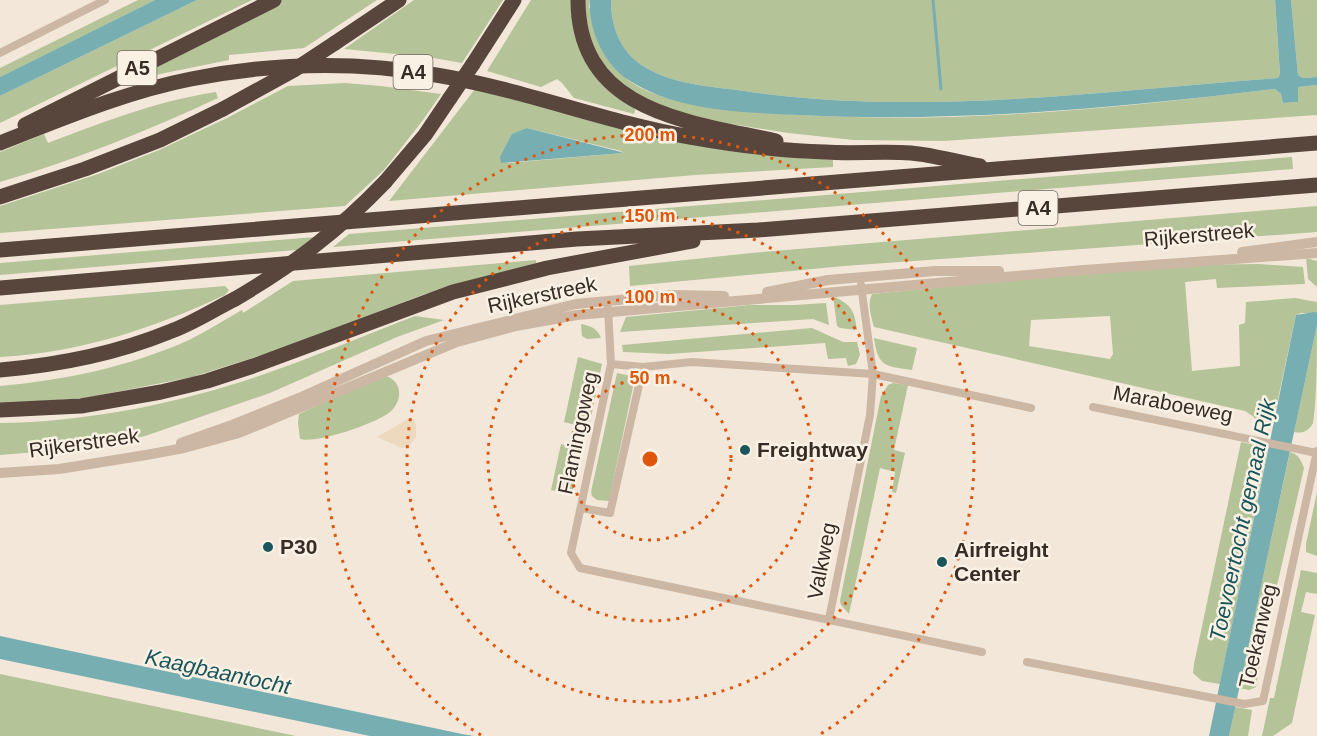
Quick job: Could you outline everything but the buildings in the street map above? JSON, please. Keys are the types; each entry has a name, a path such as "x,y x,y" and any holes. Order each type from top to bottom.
{"highway":[{"name":"A5","path":"0,137 274,0"},
{"path":"0,197 85,169 160,140 223,109 294,70 399,0"},
{"path":"0,370 33,367 101,355 170,332 273,277 308,252 363,205 425,135 514,0"},
{"name":"A4","path":"578,0 578,16 585,45 609,83 631,100 653,110 683,119 829,153"},
{"name":"A4","path":"0,143 136,93 190,79 292,66 342,66 437,75 511,92 619,122 687,137 788,151 911,153 1001,169"},
{"name":"A4","path":"0,250 1317,142"},
{"name":"A4","path":"0,288 577,239 758,230 1317,185"},
{"name":"A4","path":"0,410 81,406 161,392 254,366 453,292 547,268 758,230"}],"street":[{"path":"0,52 105,0"},
{"name":"Rijkerstreek","path":"1084,267 1242,252 1317,242"},
{"name":"Rijkerstreek","path":"0,473 59,468 184,448 239,433 457,342 516,326 608,307 1084,267 1317,253"},
{"name":"Valkweg","path":"571,553 580,568 829,619 870,415 873,374 861,284"},
{"name":"Flamingoweg","path":"571,553 611,364 608,307"},
{"path":"642,367 692,362 873,374 1031,408"},
{"name":"Flamingoweg","path":"581,508 610,513 642,367 611,364"},
{"name":"Maraboeweg","path":"1093,407 1317,452"},
{"name":"Toekanweg","path":"1027,662 1244,704 1263,701 1317,452"},
{"path":"829,619 982,652"}],"green space":[{"path":"138,0 155,0 0,77 0,68"},
{"path":"197,0 252,0 0,123 0,96"},
{"path":"281,0 377,0 304,48 229,55 229,60 160,74 87,96"},
{"path":"414,0 503,0 462,63 428,57 344,49"},
{"path":"531,0 574,0 581,46 636,106 634,114 574,98 557,79 541,87 487,71"},
{"path":"581,0 590,0 589,7 613,57 627,79 655,94 708,107 823,116 953,117 1146,104 1275,89 1281,94 1283,103 1298,102 1298,87 1317,85 1317,115 944,141 854,140 788,133 725,123 654,107 612,80 588,42"},
{"path":"611,0 1275,0 1280,75 1278,78 1078,95 944,102 878,102 744,91 679,81 643,66 628,53 618,38 611,10"},
{"path":"1291,0 1317,0 1317,77 1303,78 1298,75"},
{"path":"345,83 441,94 384,170 345,206 0,233 0,206 98,174 159,150 288,86"},
{"path":"475,89 787,156 833,160 833,167 695,175 389,201","holes":["527,128 623,153 507,163"]},
{"path":"216,92 218,98 165,122 56,164 0,182 0,152 44,134 48,143 151,107"},
{"path":"1292,157 1293,169 333,247 349,234"},
{"path":"1317,206 1317,232 844,266 630,286 629,266 751,253"},
{"path":"315,237 297,250 0,275 0,263"},
{"path":"1306,258 1317,261 1317,287 1308,279"},
{"path":"536,260 536,263 422,295 280,349 192,377 85,398 0,404 0,386 73,376 143,358 196,337 242,310 243,313 293,281"},
{"path":"1259,264 1303,267 1305,284 1217,288 1216,279 1185,282 1192,371 1240,366 1239,325 1245,323 1246,302 1295,298 1317,302 1317,313 1296,315 1272,427 1256,424 1254,417 1245,411 874,327 870,310 872,294 1177,265","holes":["1110,316 1113,354 1110,359 1029,346 1031,320"]},
{"path":"225,286 229,290 225,295 171,318 116,337 29,355 0,357 0,305"},
{"path":"833,296 851,309 857,330 837,326"},
{"path":"826,303 829,325 813,319 620,332 626,317 750,305"},
{"path":"415,316 444,320 397,337 270,393 145,436 74,449 0,455 0,423 92,416 184,398 266,374"},
{"path":"581,324 593,328 601,338 587,339 582,336"},
{"path":"1317,325 1313,423 1305,431 1294,432"},
{"path":"812,328 843,342 857,342 860,355 856,364 848,366 846,358 828,359 825,343 669,354 623,352 622,345"},
{"path":"874,338 917,348 912,370 884,363 878,355"},
{"path":"578,357 602,364 590,422 584,427 564,422"},
{"path":"617,373 635,377 609,501 597,500 591,492"},
{"path":"383,375 394,380 399,391 397,403 390,412 373,422 333,436 300,439 299,414"},
{"path":"893,383 908,385 894,450 905,453 896,493 892,492 895,472 880,468 849,614 840,601 881,396 888,385"},
{"path":"1241,442 1268,448 1220,684 1202,681 1193,673"},
{"path":"561,444 582,450 572,494 551,490"},
{"path":"1290,452 1299,458 1304,468 1262,651 1256,687 1249,690 1239,688"},
{"path":"1317,492 1317,556 1306,552 1306,544"},
{"path":"1301,570 1317,573 1317,594 1306,592 1301,612 1315,615 1292,723 1273,736 1262,736 1270,698 1274,698"},
{"path":"0,674 296,736 0,736"},
{"path":"1235,707 1252,710 1248,736 1229,736"}],"shaded area":[{"path":"412,417 416,425 416,437 410,445 402,448 377,437"}],"water":[{"path":"155,0 197,0 0,96 0,77"},
{"path":"590,0 611,0 615,29 628,53 643,66 679,81 811,98 878,102 944,102 1078,95 1278,78 1280,74 1275,0 1291,0 1298,75 1303,78 1317,77 1317,85 1298,87 1298,102 1283,103 1281,94 1275,89 1097,108 978,115 859,117 732,111 667,98 646,90 618,72 604,54 594,33"},
{"path":"527,128 623,153 501,163 500,157 512,134"},
{"path":"1317,313 1317,325 1229,736 1209,736 1296,315"},
{"path":"0,636 474,736 370,736 0,659"}],"waterway":[{"path":"933,0 941,89"}],"place":[{"name":"Freightway","path":"745,450"},
{"name":"P30","path":"268,547"},
{"name":"Airfreight Center","path":"942,562"}],"water label":[{"name":"Toevoertocht gemaal Rijk","path":"1242,520"},
{"name":"Kaagbaantocht","path":"218,671"}]}
